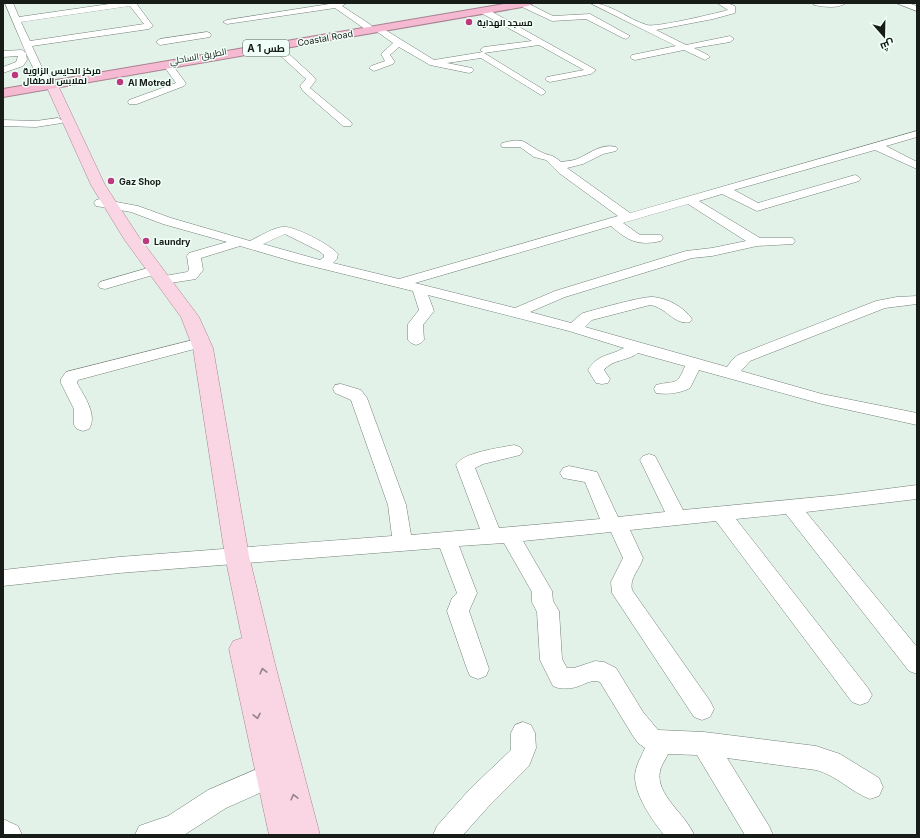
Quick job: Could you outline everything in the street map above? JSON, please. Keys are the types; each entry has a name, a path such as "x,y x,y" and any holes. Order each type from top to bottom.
{"highway":[{"name":"الطريق الساحلي","path":"162,45 373,28 511,3"},
{"name":"Coastal Road","path":"85,77 162,45 276,47 373,28 526,3"},
{"path":"4,91 32,92 44,83 65,86 85,77"},
{"path":"4,91 85,77"}],"main road":[{"path":"44,83 58,121 103,197"},
{"path":"44,83 124,241 156,276 192,322 203,348 203,370 230,557 271,774 285,835"},
{"path":"156,276 183,320 203,370"},
{"path":"230,557 262,668 304,835"}],"street":[{"path":"9,3 24,41 44,83"},
{"path":"3,13 15,16 132,3 162,45 181,84 133,102"},
{"path":"526,3 552,19 587,16 626,36"},
{"path":"594,3 706,57"},
{"path":"646,29 713,17 732,11 732,8 721,3"},
{"path":"817,3 827,5 842,3"},
{"path":"900,3 917,9"},
{"path":"227,22 340,4 338,7 433,63 469,70"},
{"path":"484,11 591,70 588,72 550,79"},
{"path":"24,41 162,45 207,35"},
{"path":"635,57 730,40"},
{"path":"484,50 541,42"},
{"path":"374,68 390,62 385,54 399,43"},
{"path":"276,47 310,78 311,80 304,86 306,89 347,124"},
{"path":"3,54 22,53 22,60 20,64 3,70"},
{"path":"433,63 475,54 483,55 541,92"},
{"path":"3,124 36,124 58,121"},
{"path":"399,283 917,134"},
{"path":"506,145 523,144 538,155 554,161 560,160 579,162 600,151"},
{"path":"876,146 917,166"},
{"path":"573,152 612,149"},
{"path":"560,160 563,171 629,218"},
{"path":"724,190 757,207 855,179"},
{"path":"134,209 106,188 103,197 134,209 167,221 300,259 574,328 632,346 822,399 917,419"},
{"path":"690,200 757,242"},
{"path":"614,222 637,239 644,240 656,238"},
{"path":"105,285 156,276 191,276 196,270 194,256 232,245 245,243 284,230 324,248 332,254 330,259 322,264"},
{"path":"516,313 560,294 647,266 691,254 720,251 757,242 788,241"},
{"path":"416,340 415,324 427,311 419,289"},
{"path":"731,374 738,363 744,358 881,304 897,301 917,300"},
{"path":"574,328 587,317 650,301 659,302 666,305 685,319"},
{"path":"83,425 84,413 69,383 70,377 74,374 193,345"},
{"path":"602,379 596,370 598,365 629,352 632,350 632,346"},
{"path":"662,390 681,387 686,384 694,363"},
{"path":"341,389 355,394 359,398 397,505 403,544"},
{"path":"514,451 479,459 466,465 501,535 542,591 543,602 548,610 551,660 561,679 575,678 597,669 603,671 608,675 650,739 704,743 816,758 831,762 870,788"},
{"path":"649,460 677,518"},
{"path":"569,473 591,477 594,482 614,524 633,558 633,563 622,577 620,585 622,593 702,709"},
{"path":"3,578 119,565 403,544 915,495"},
{"path":"791,507 917,664"},
{"path":"721,514 860,696"},
{"path":"447,540 467,593 465,599 459,604 458,611 478,669"},
{"path":"446,835 479,798 520,758 524,748 524,733"},
{"path":"662,741 648,771 650,791 681,835"},
{"path":"704,743 760,835"},
{"path":"148,835 180,823 217,798 271,774"},
{"path":"3,832 9,835"}],"place":[{"name":"مسجد الهداية","path":"469,22"},
{"name":"مركز الحايس الزاوية لملابس الاطفال","path":"15,75"},
{"name":"Al Motred","path":"120,82"},
{"name":"Gaz Shop","path":"111,181"},
{"name":"Laundry","path":"146,241"}]}
